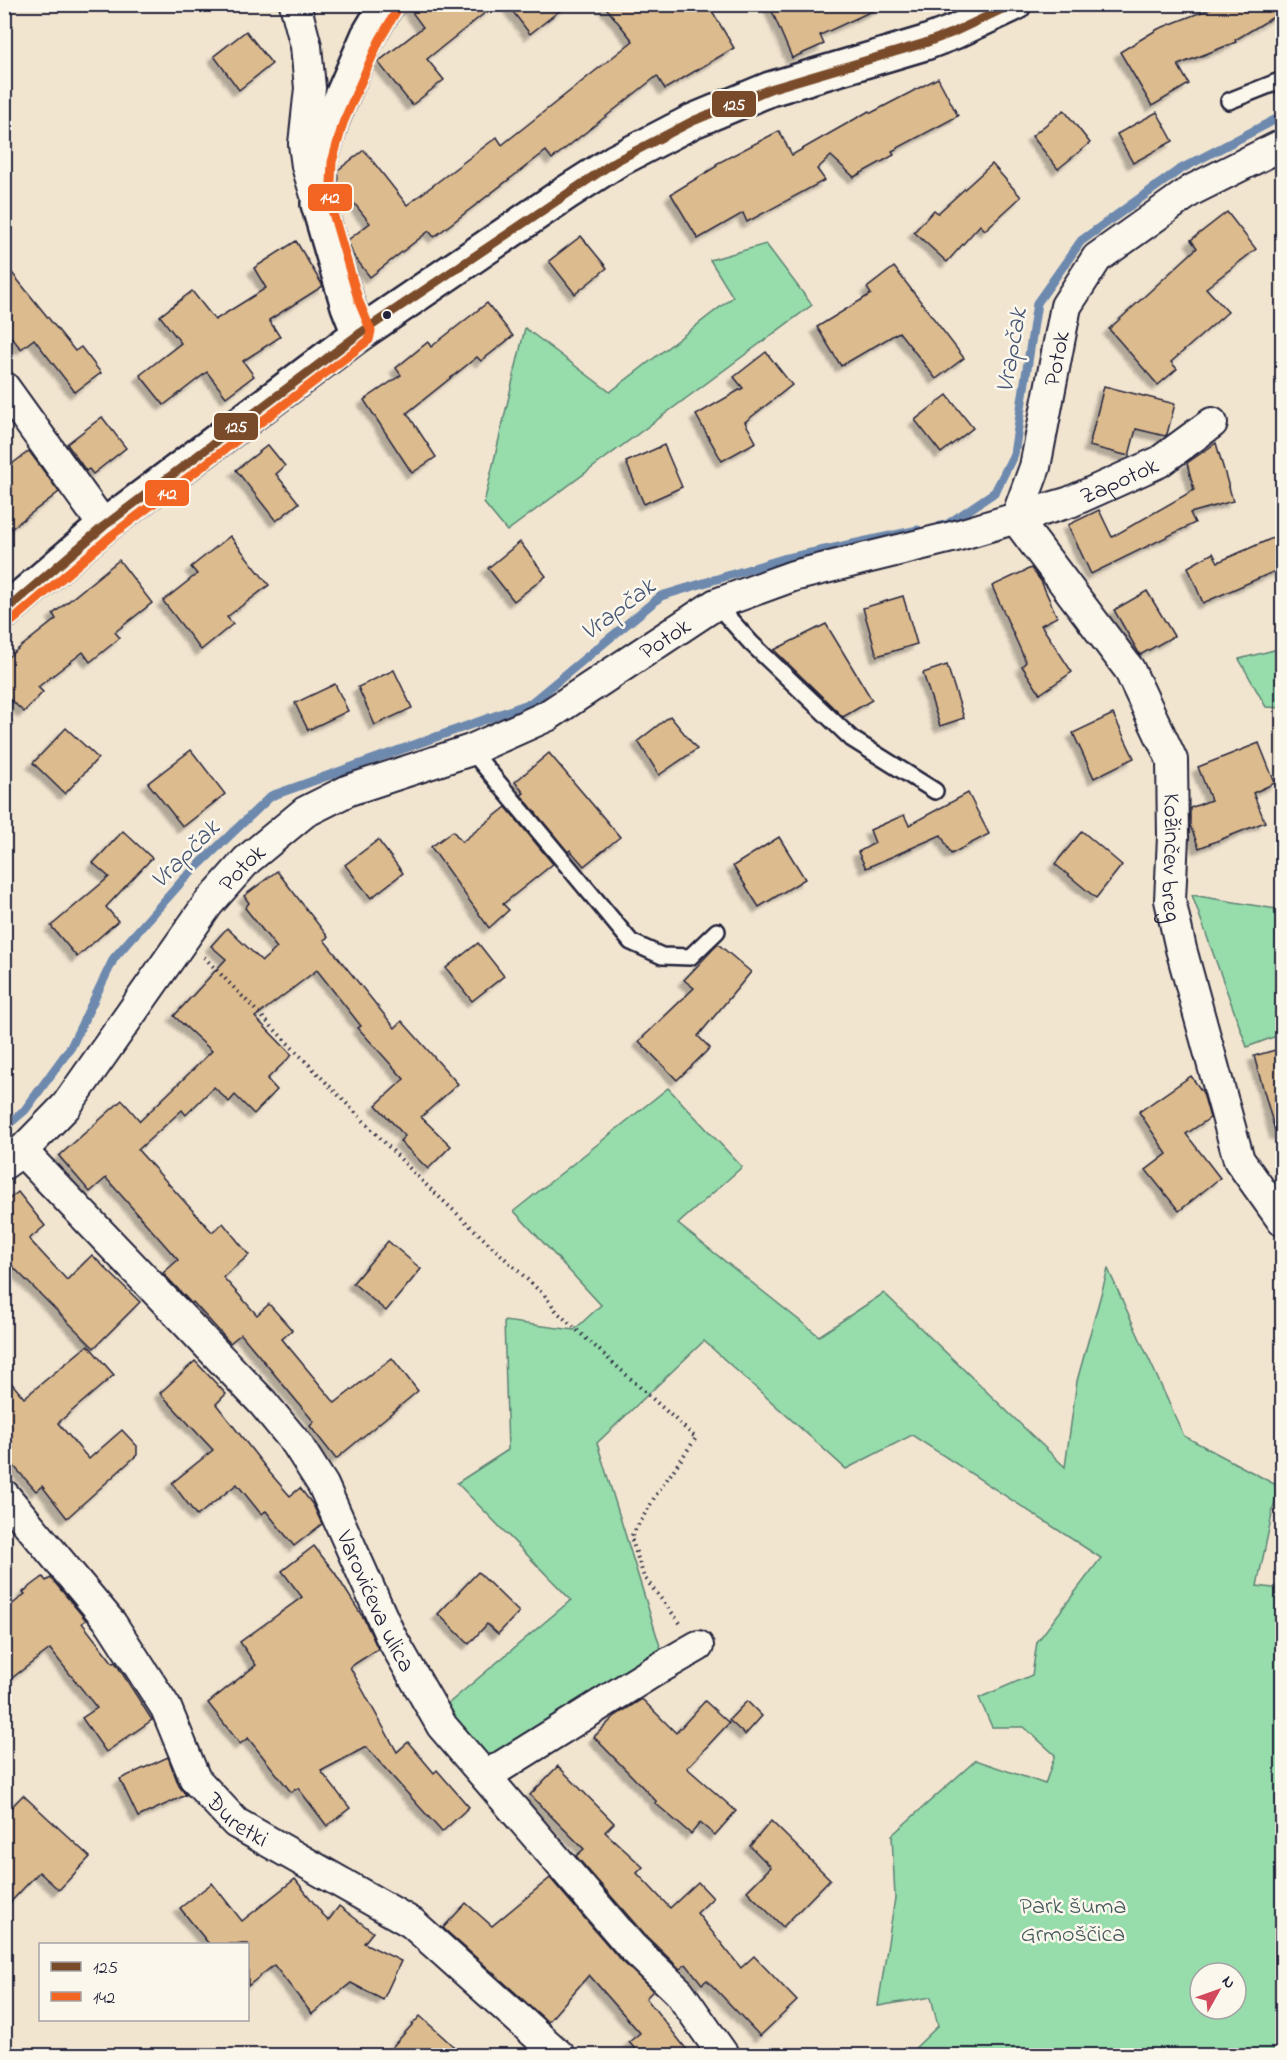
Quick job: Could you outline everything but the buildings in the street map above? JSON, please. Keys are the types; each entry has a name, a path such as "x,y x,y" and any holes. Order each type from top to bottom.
{"main road":[{"path":"359,334 348,306 318,204 320,160 332,119 368,36 387,4"},
{"path":"4,612 104,525 359,334 566,193 654,140 770,89 925,43 1014,4"}],"street":[{"path":"295,4 306,46 310,88 304,144 307,166 318,204"},
{"name":"Potok","path":"13,1157 66,1106 208,904 248,861 305,812 349,790 471,750 547,716 716,604 793,576 1016,519 1035,467 1066,306 1097,258 1192,190 1282,145"},
{"path":"4,387 104,525"},
{"name":"Zapotok","path":"1016,519 1070,502 1159,462 1212,423"},
{"name":"Kožinčev breg","path":"1016,519 1130,669 1172,760 1173,837 1170,900 1181,949 1239,1160 1282,1220"},
{"name":"Varovićeva ulica","path":"13,1157 263,1403 297,1444 323,1485 396,1645 442,1725 631,1946 679,1992 724,2055"},
{"name":"Đuretki","path":"4,1495 111,1623 166,1708 195,1779 236,1823 412,1923 560,2055"},
{"path":"486,1776 651,1672 698,1646"}],"lane":[{"path":"1229,101 1282,80"},
{"path":"716,604 751,643 852,739 935,791"},
{"path":"471,750 631,942 662,956 690,957 717,931"}],"path":[{"path":"184,937 422,1180 537,1288 558,1313 696,1438 656,1495 631,1537 644,1577 698,1646"}],"green space":[{"path":"766,244 812,305 507,531 484,503 525,328 610,392 733,297 710,260"},
{"path":"1282,648 1282,708 1266,707 1239,659"},
{"path":"1192,895 1282,910 1282,998 1276,999 1282,1034 1247,1047"},
{"name":"Park šuma Grmoščica","path":"668,1088 742,1167 678,1224 819,1336 884,1293 1065,1467 1077,1381 1108,1269 1184,1436 1278,1486 1257,1586 1282,1589 1282,2055 908,2055 938,2026 931,1997 878,2006 895,1898 892,1835 976,1760 1045,1784 1055,1755 1024,1727 992,1727 979,1698 1032,1675 1037,1642 1101,1558 912,1435 846,1469 704,1341 597,1443 663,1656 497,1762 486,1757 443,1708 571,1600 457,1483 508,1450 504,1321 574,1330 601,1305 514,1211"}],"waterway":[{"name":"Vrapčak","path":"940,526 948,524 995,492 1014,454 1037,303 1081,241 1179,170 1282,116"},
{"name":"Vrapčak","path":"4,1128 25,1110 71,1047 114,958 183,880 271,796 531,703 661,596 783,559 918,530"}],"transit line":[{"name":"125","path":"4,612 104,526 359,334 616,161 693,121 770,89 925,43 1013,4"},
{"name":"142","path":"12,621 112,535 369,340 371,331 359,302 330,203 332,162 343,123 379,41 397,10"}]}
